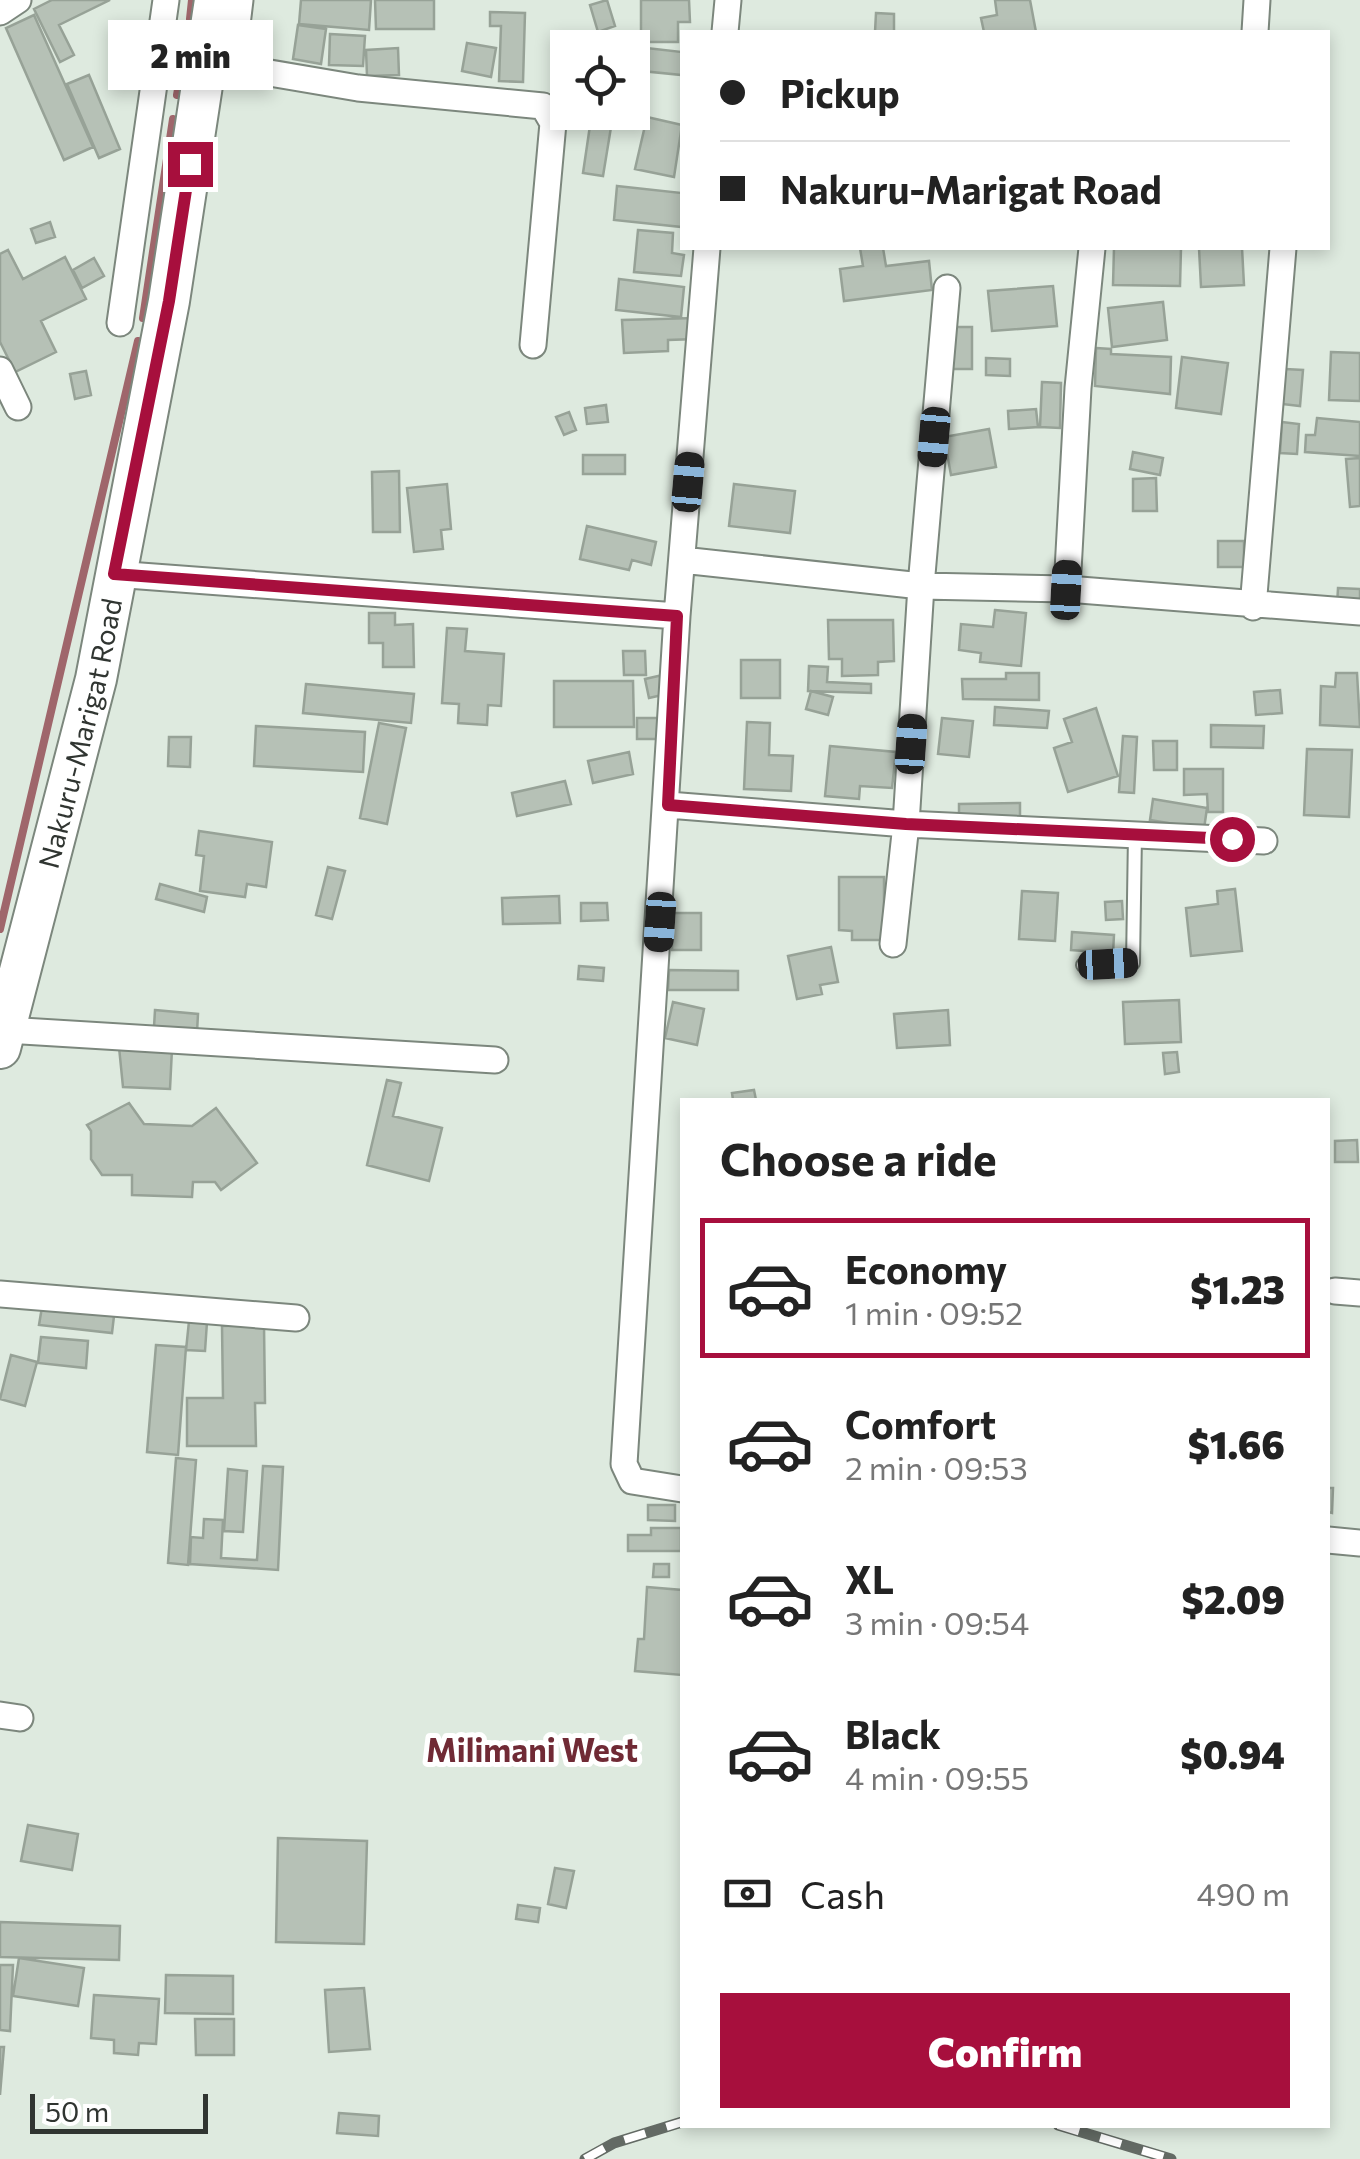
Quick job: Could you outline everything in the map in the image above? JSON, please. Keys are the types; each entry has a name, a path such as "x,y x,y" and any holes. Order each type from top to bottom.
{"main road":[{"name":"Nakuru-Marigat Road","path":"3,1039 96,679 219,64 214,0"}],"street":[{"path":"0,12 18,0"},
{"path":"120,323 166,0"},
{"path":"240,0 219,64 358,88 544,106 554,124 533,345"},
{"path":"725,30 728,0"},
{"path":"1255,30 1257,0"},
{"path":"680,1489 632,1481 624,1464 677,616 707,250"},
{"path":"1066,590 1078,388 1092,250"},
{"path":"1253,608 1283,250"},
{"path":"893,944 906,824 921,586 947,288"},
{"path":"0,370 18,407"},
{"path":"682,560 921,586 1066,590 1253,608 1360,612"},
{"path":"114,574 677,616"},
{"path":"668,805 906,824 1264,841"},
{"path":"3,1039 495,1060"},
{"path":"0,1294 296,1318"},
{"path":"1330,1540 1360,1543"}],"lane":[{"path":"1083,966 1134,963 1135,834"}],"building":[{"path":"52,0 110,0 59,25 74,55 60,62 34,9"},
{"path":"301,0 371,0 369,30 299,24"},
{"path":"375,0 434,0 434,29 376,29"},
{"path":"607,0 615,26 597,30 590,5"},
{"path":"641,0 689,0 690,22 678,22 678,42 650,42 650,30 641,30"},
{"path":"995,0 1030,0 1036,30 984,30 981,18 997,15"},
{"path":"490,12 525,13 523,82 499,81 501,26 490,26"},
{"path":"876,13 894,14 894,30 875,30"},
{"path":"34,15 93,147 64,160 6,28"},
{"path":"298,25 326,29 321,64 293,59"},
{"path":"330,34 365,36 363,66 329,65"},
{"path":"467,43 496,48 491,77 462,71"},
{"path":"398,48 399,75 367,76 366,50"},
{"path":"650,48 680,52 680,75 650,72"},
{"path":"89,75 120,149 99,158 67,84"},
{"path":"650,118 680,125 674,177 635,169 644,130 650,130"},
{"path":"589,130 611,130 603,176 583,173"},
{"path":"617,186 680,193 680,227 614,220"},
{"path":"50,222 55,237 36,243 31,229"},
{"path":"638,230 673,233 672,253 684,255 681,276 634,272"},
{"path":"8,250 23,279 65,257 86,299 41,321 56,352 15,372 0,342 0,254"},
{"path":"860,250 883,250 886,266 929,261 932,290 844,301 840,269 863,266"},
{"path":"1114,250 1181,250 1180,286 1113,285"},
{"path":"1199,250 1242,250 1244,285 1201,287"},
{"path":"94,258 104,276 82,288 73,270"},
{"path":"619,279 684,287 681,317 616,310"},
{"path":"1053,286 1057,326 992,331 988,291"},
{"path":"1163,302 1167,340 1112,347 1108,308"},
{"path":"695,318 696,339 668,340 668,351 624,353 622,320"},
{"path":"952,327 972,327 972,369 952,369"},
{"path":"1096,348 1111,349 1111,354 1171,357 1170,394 1095,386"},
{"path":"1331,352 1360,353 1360,401 1329,400"},
{"path":"1182,357 1228,363 1221,414 1176,408"},
{"path":"986,358 1010,359 1010,376 986,375"},
{"path":"1285,369 1303,370 1300,406 1282,404"},
{"path":"86,371 91,395 75,399 70,374"},
{"path":"1042,382 1061,383 1060,428 1040,427"},
{"path":"606,405 608,422 587,424 585,408"},
{"path":"1036,409 1038,427 1009,429 1008,411"},
{"path":"569,412 576,430 564,435 556,417"},
{"path":"1317,418 1360,422 1360,456 1305,452 1306,435 1315,435"},
{"path":"1282,422 1299,424 1297,454 1280,453"},
{"path":"989,429 996,467 951,475 944,437"},
{"path":"1133,452 1163,458 1160,475 1130,469"},
{"path":"583,455 625,455 625,474 583,474"},
{"path":"1360,458 1360,506 1350,507 1346,459"},
{"path":"399,471 400,532 373,532 372,472"},
{"path":"1156,478 1157,511 1133,511 1133,479"},
{"path":"447,484 451,529 441,530 443,549 414,552 407,488"},
{"path":"734,484 795,491 790,533 729,526"},
{"path":"587,526 656,542 651,565 632,560 629,570 580,559"},
{"path":"1218,541 1244,541 1244,567 1218,567"},
{"path":"1338,588 1360,589 1360,607 1337,606"},
{"path":"995,610 1026,613 1021,666 980,662 981,653 959,650 961,624 993,627"},
{"path":"369,613 395,613 395,625 413,624 414,667 383,667 383,643 369,643"},
{"path":"828,620 893,620 894,661 878,662 878,675 842,676 842,659 829,659"},
{"path":"447,628 467,629 465,651 504,654 501,706 488,705 487,725 458,723 459,704 442,703"},
{"path":"623,651 645,651 646,675 624,675"},
{"path":"741,660 780,660 780,698 741,698"},
{"path":"809,666 828,667 827,682 871,684 871,693 808,691"},
{"path":"1006,673 1039,673 1039,700 963,699 962,679 1006,679"},
{"path":"1336,673 1357,673 1360,727 1320,725 1321,686 1335,687"},
{"path":"667,674 671,693 649,698 645,679"},
{"path":"554,681 633,681 634,727 554,727"},
{"path":"306,684 414,694 411,723 303,713"},
{"path":"1280,690 1282,713 1256,715 1254,692"},
{"path":"811,691 833,697 828,715 806,709"},
{"path":"995,707 1049,711 1047,728 994,725"},
{"path":"1096,708 1118,776 1068,792 1054,748 1072,742 1064,719"},
{"path":"637,718 665,718 665,739 637,739"},
{"path":"942,718 973,721 969,757 938,754"},
{"path":"747,722 770,723 769,755 793,756 791,791 744,789"},
{"path":"379,723 406,728 387,824 360,818"},
{"path":"1211,725 1264,726 1263,748 1211,747"},
{"path":"256,726 365,732 363,772 254,766"},
{"path":"1123,736 1137,737 1134,793 1119,792"},
{"path":"169,737 191,737 190,767 168,766"},
{"path":"1153,741 1177,741 1177,770 1154,770"},
{"path":"830,746 896,752 892,788 860,786 859,799 825,796"},
{"path":"1307,749 1352,750 1349,817 1304,815"},
{"path":"629,752 633,774 593,783 588,761"},
{"path":"1184,769 1223,769 1223,812 1208,812 1207,794 1184,795"},
{"path":"565,781 571,804 517,816 512,793"},
{"path":"1153,799 1207,808 1204,829 1150,820"},
{"path":"1020,803 1020,817 959,818 959,804"},
{"path":"199,831 272,842 266,887 247,884 245,897 200,891 204,856 196,855"},
{"path":"328,867 345,871 332,919 316,915"},
{"path":"839,877 884,877 884,940 852,940 852,931 839,930"},
{"path":"160,884 207,897 204,912 156,899"},
{"path":"1235,889 1242,951 1191,956 1186,908 1218,904 1217,891"},
{"path":"1022,891 1058,893 1055,941 1019,939"},
{"path":"559,896 560,923 503,924 502,898"},
{"path":"1122,901 1123,919 1106,920 1105,902"},
{"path":"581,903 607,903 608,920 581,921"},
{"path":"672,913 701,913 701,950 672,950"},
{"path":"1072,932 1114,935 1113,953 1071,950"},
{"path":"831,947 838,982 820,985 822,994 797,999 788,956"},
{"path":"579,966 604,968 603,981 578,979"},
{"path":"669,970 738,971 738,990 668,990"},
{"path":"1179,1000 1181,1042 1125,1044 1123,1002"},
{"path":"673,1002 704,1009 697,1045 665,1038"},
{"path":"155,1010 198,1014 197,1032 154,1027"},
{"path":"948,1010 950,1045 897,1048 894,1014"},
{"path":"119,1047 172,1049 170,1089 123,1087"},
{"path":"1177,1052 1179,1072 1165,1074 1163,1053"},
{"path":"387,1080 401,1083 393,1116 442,1128 429,1181 367,1165"},
{"path":"754,1090 756,1098 733,1098 732,1093"},
{"path":"129,1103 144,1124 192,1126 216,1108 257,1163 221,1190 215,1182 193,1182 192,1197 132,1195 132,1175 102,1175 91,1159 91,1131 87,1125"},
{"path":"1357,1140 1358,1162 1335,1162 1335,1141"},
{"path":"42,1307 114,1316 112,1333 39,1325"},
{"path":"189,1321 207,1322 205,1351 186,1350"},
{"path":"264,1325 265,1403 255,1403 256,1446 187,1446 187,1398 223,1398 222,1326"},
{"path":"41,1337 88,1341 86,1368 38,1363"},
{"path":"156,1345 186,1347 178,1455 147,1452"},
{"path":"11,1355 37,1362 25,1406 0,1399"},
{"path":"176,1458 196,1460 188,1565 168,1563"},
{"path":"263,1466 283,1467 278,1570 190,1564 191,1537 203,1538 204,1519 223,1520 221,1558 257,1560"},
{"path":"228,1469 247,1471 243,1532 224,1531"},
{"path":"648,1505 675,1505 675,1521 648,1520"},
{"path":"651,1528 680,1528 680,1551 628,1551 628,1535 651,1535"},
{"path":"654,1564 669,1564 669,1577 653,1577"},
{"path":"647,1587 680,1590 680,1675 635,1671 638,1639 644,1639"},
{"path":"28,1825 78,1834 72,1870 21,1861"},
{"path":"278,1838 367,1841 364,1944 276,1942"},
{"path":"555,1868 574,1871 566,1908 548,1904"},
{"path":"518,1905 540,1908 538,1922 516,1919"},
{"path":"0,1922 120,1926 119,1960 0,1957"},
{"path":"19,1958 84,1968 78,2006 13,1996"},
{"path":"0,1965 13,1965 10,2031 0,2030"},
{"path":"166,1975 233,1976 233,2014 165,2013"},
{"path":"364,1988 370,2049 329,2052 325,1990"},
{"path":"94,1995 159,1999 156,2044 139,2043 138,2055 114,2053 114,2040 91,2038"},
{"path":"195,2019 234,2019 234,2055 196,2055"},
{"path":"0,2047 4,2047 0,2095"},
{"path":"339,2113 379,2116 378,2136 337,2133"}],"waterway":[{"path":"190,19 192,0"},
{"path":"177,95 187,37"},
{"path":"143,318 173,119"},
{"path":"0,929 138,341"}],"railway":[{"path":"585,2159 614,2143 680,2123"},
{"path":"1068,2128 1171,2159"}],"district":[{"name":"Milimani West","path":"532,1749"}],"route":[{"path":"190,164 169,301 114,574 677,616 668,805 906,824 1232,839"}]}
